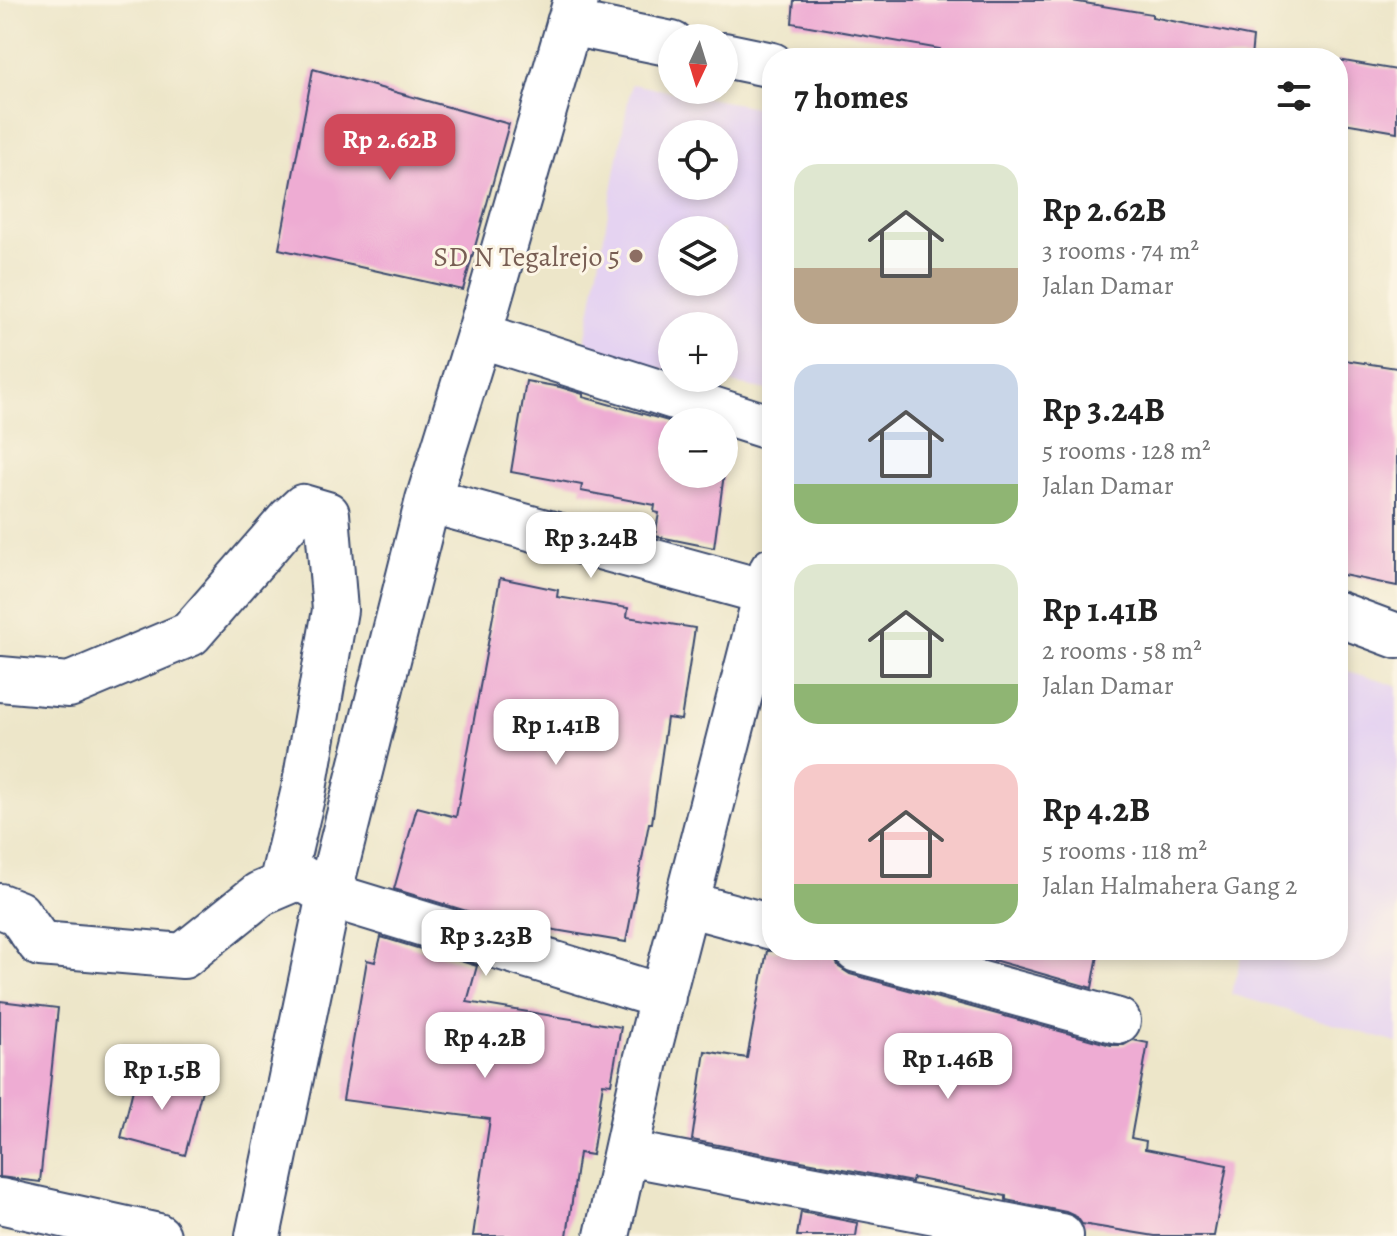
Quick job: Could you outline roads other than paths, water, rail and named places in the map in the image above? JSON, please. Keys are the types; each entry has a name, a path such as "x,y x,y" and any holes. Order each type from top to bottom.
{"street":[{"path":"258,1236 329,895 428,500 573,11 658,39"},
{"path":"738,58 762,63"},
{"path":"479,335 762,425"},
{"path":"428,500 762,584"},
{"path":"0,679 69,685 190,634 303,507 327,514 335,610 304,789 281,885"},
{"path":"607,1236 663,997 762,617"},
{"path":"1348,618 1397,636"},
{"path":"0,906 18,913 40,944 183,956 260,894 300,877 329,895 663,997"},
{"path":"687,904 762,924"},
{"path":"894,960 1118,1021"},
{"path":"626,1153 1061,1236"},
{"path":"0,1201 158,1236"}],"place":[{"name":"SD N Tegalrejo 5","path":"636,256"}]}
